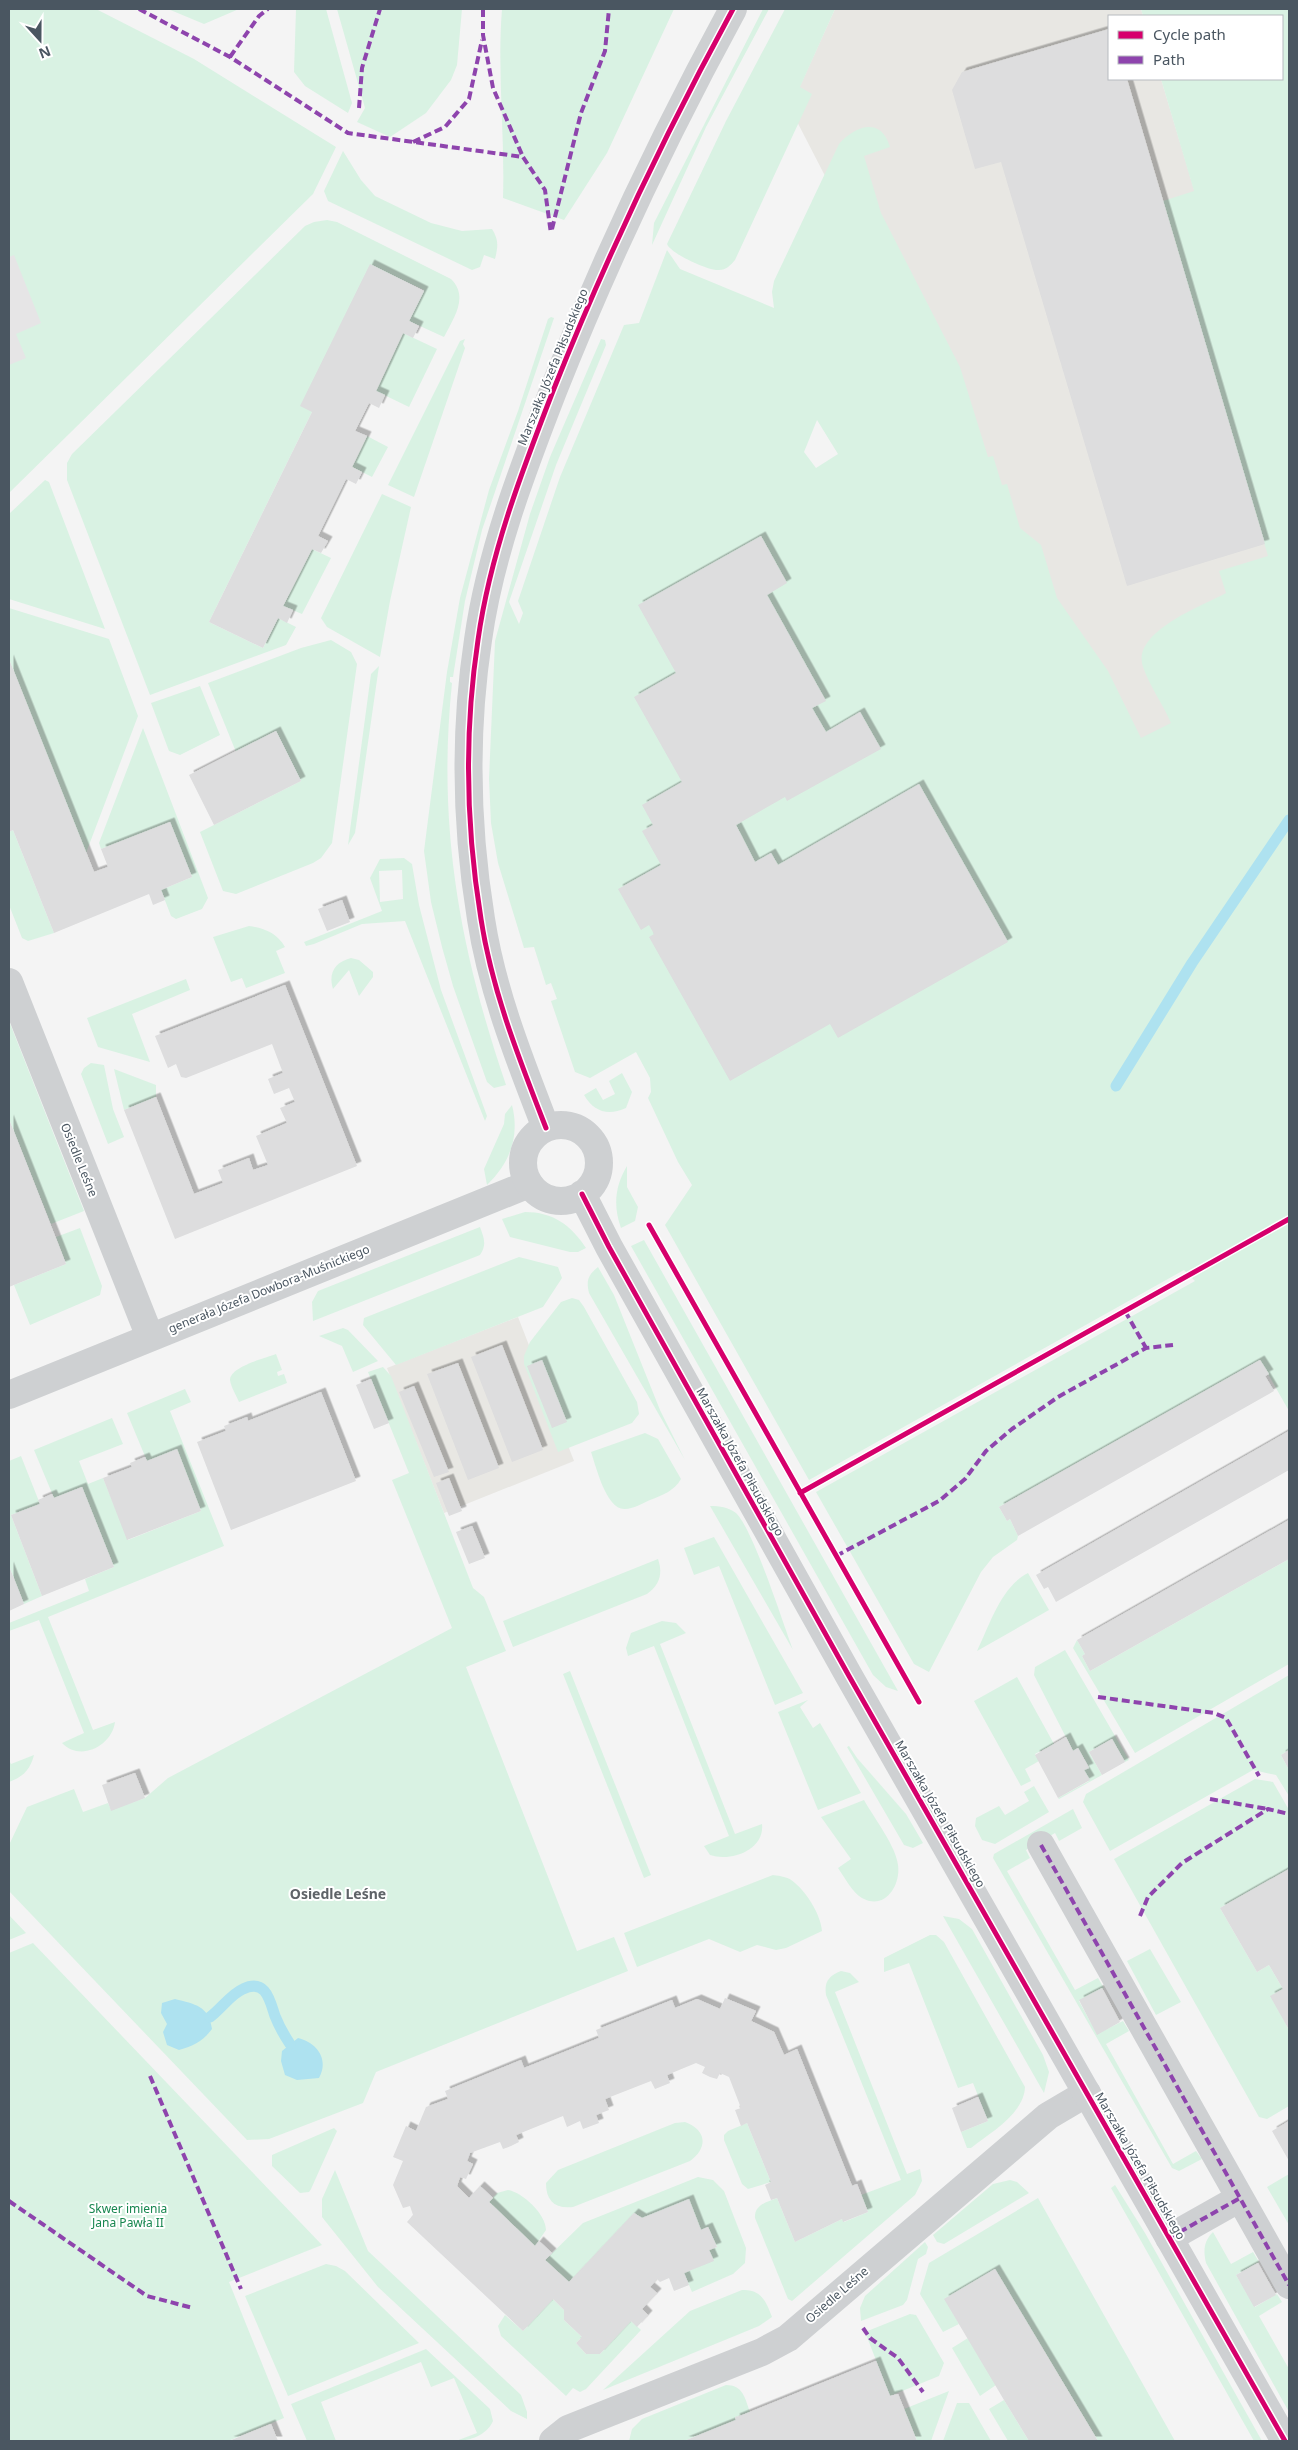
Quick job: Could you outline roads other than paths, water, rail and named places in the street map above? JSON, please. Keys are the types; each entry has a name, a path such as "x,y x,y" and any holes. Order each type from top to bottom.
{"street":[{"name":"Marszałka Józefa Piłsudskiego","path":"715,41 724,9"},
{"name":"Marszałka Józefa Piłsudskiego","path":"546,1128 506,1018 481,922 469,815 468,758 471,701 478,640 500,540 534,440 582,318 608,260 715,41 733,9"},
{"name":"Osiedle Leśne","path":"13,994 150,1337"},
{"path":"564,1125 575,1128 585,1134 593,1143 597,1154 598,1169 593,1183 575,1198 558,1201 541,1196 529,1184 524,1175 524,1154 533,1137 546,1128 564,1125"},
{"name":"generała Józefa Dowbora-Muśnickiego","path":"9,1395 529,1184"},
{"name":"Marszałka Józefa Piłsudskiego","path":"582,1194 608,1247 839,1660 1285,2441"},
{"path":"1041,1845 1289,2285"},
{"name":"Osiedle Leśne","path":"553,2441 568,2429 600,2418 762,2352 788,2338 957,2192 1019,2143 1048,2116 1087,2093"},
{"path":"1169,2238 1240,2198"}],"water":[{"path":"175,1999 200,2007 208,2015 212,2029 198,2042 179,2050 167,2045 163,2032 167,2024 161,2013 162,2003"},
{"path":"298,2038 311,2044 320,2053 323,2065 319,2078 297,2080 285,2075 281,2061 282,2051"}],"waterway":[{"path":"1116,1086 1192,963 1289,820"},
{"path":"210,2017 239,1991 251,1986 257,1986 269,1998 278,2023 290,2044"}],"district":[{"name":"Osiedle Leśne","path":"338,1894"}],"park label":[{"name":"Skwer imienia Jana Pawła II","path":"128,2216"}]}
